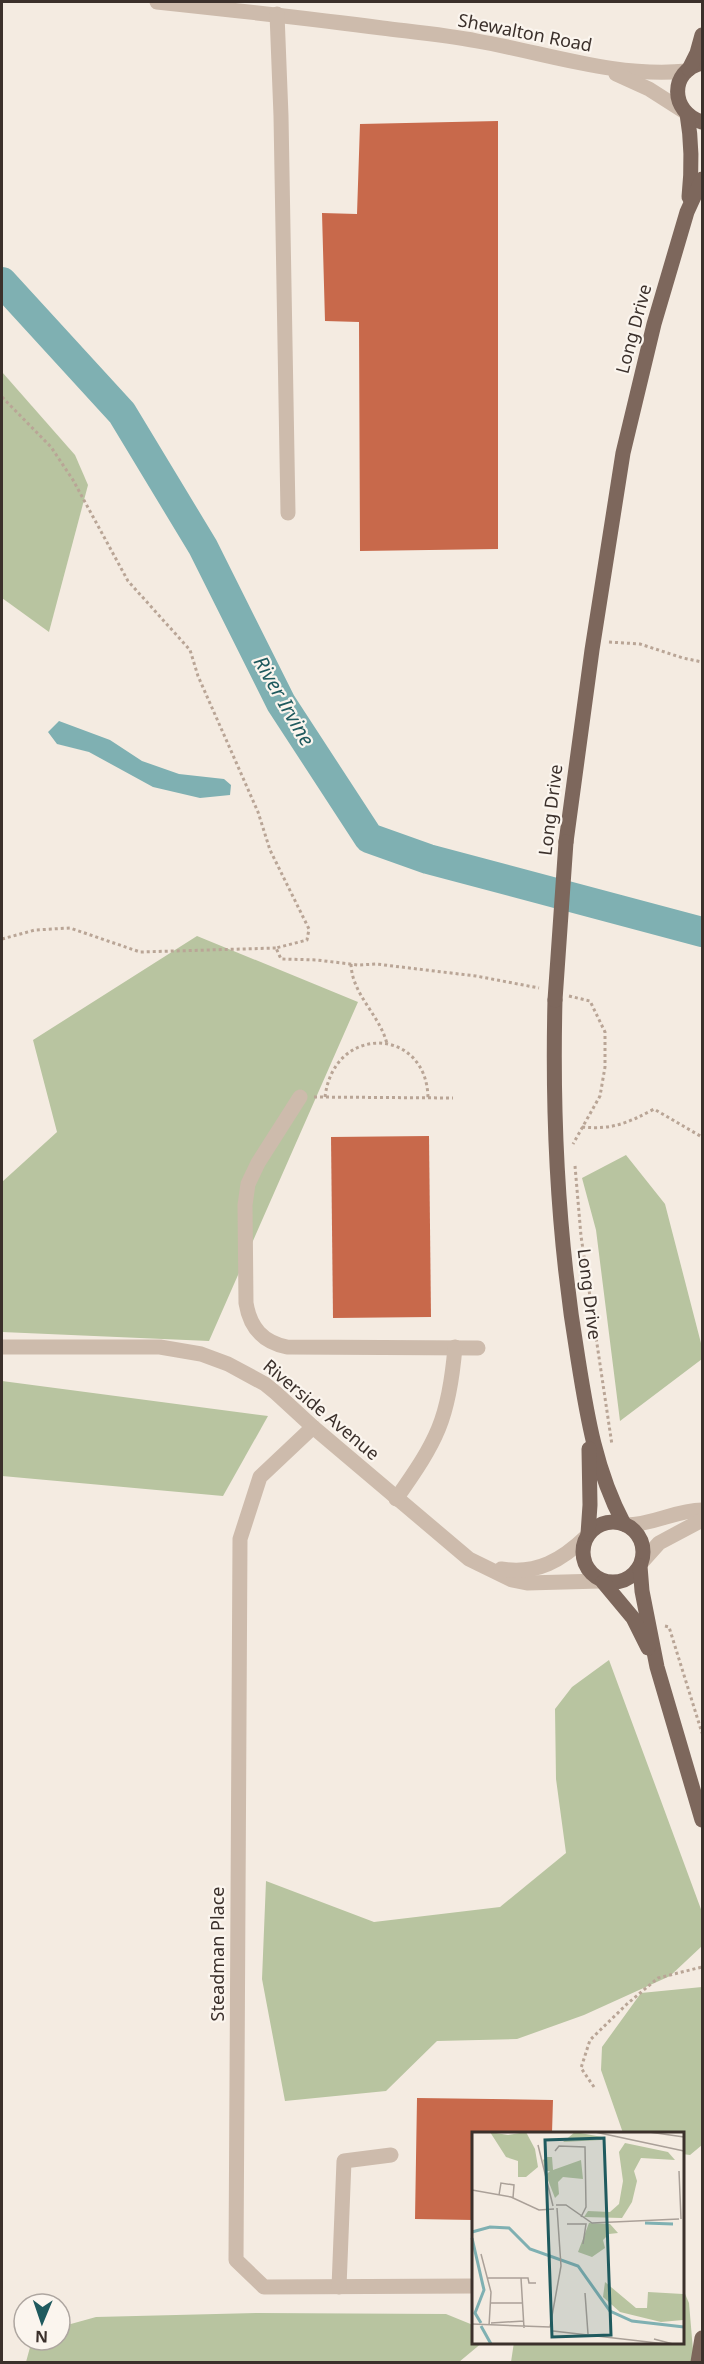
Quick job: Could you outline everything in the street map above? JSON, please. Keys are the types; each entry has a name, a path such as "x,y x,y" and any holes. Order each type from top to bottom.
{"main road":[{"path":"693,68 702,35"},
{"name":"Long Drive","path":"687,212 692,174 690,136 686,113 678,95 678,86 693,68"},
{"path":"686,113 702,122"},
{"name":"Long Drive","path":"625,1525 608,1490 588,1422 572,1325 557,1187 553,1072 555,1000 566,842 622,453 654,324 687,212 702,179"},
{"name":"Long Drive","path":"587,1535 590,1498 588,1422"},
{"path":"657,1667 633,1618 602,1581 592,1575 582,1557 587,1535 595,1527 604,1523 625,1525 639,1537 643,1554 642,1590 657,1667 702,1820"},
{"path":"602,1581 621,1582 635,1573 641,1564"},
{"path":"698,2362 702,2339"}],"street":[{"name":"Shewalton Road","path":"157,2 277,14 475,40 542,53 599,68 649,89 686,113"},
{"path":"277,14 288,513"},
{"name":"Shewalton Road","path":"599,68 652,73 693,68"},
{"path":"300,1097 258,1163 245,1195 246,1304 250,1321 264,1338 274,1344 287,1347 478,1348"},
{"name":"Riverside Avenue","path":"2,1347 160,1347 201,1354 228,1364 265,1384 455,1549 481,1566 512,1580 527,1582 602,1581"},
{"path":"396,1499 424,1460 441,1428 447,1407 455,1347"},
{"name":"Steadman Place","path":"313,1427 260,1477 240,1539 236,2260 264,2287 472,2286"},
{"path":"625,1525 653,1522 681,1513 702,1510"},
{"path":"641,1564 658,1543 702,1520"},
{"name":"Riverside Avenue","path":"481,1566 510,1571 528,1571 542,1567 566,1555 587,1535"},
{"path":"339,2287 345,2161 391,2155"}],"path":[{"path":"2,396 51,447 73,480 128,581 190,650 198,676 258,812 270,850 309,929 307,940 276,948 140,952 70,928 35,930 2,939"},
{"path":"604,642 640,644 702,662"},
{"path":"276,948 281,959 394,966 520,983"},
{"path":"351,964 355,984 387,1044"},
{"path":"573,1144 600,1096 605,1067 605,1032 590,1001"},
{"path":"325,1097 328,1080 343,1056 368,1044 387,1044 402,1050 417,1064 426,1080 428,1098"},
{"path":"300,1097 453,1098"},
{"path":"582,1127 600,1129 627,1123 654,1109 702,1137"},
{"path":"572,1137 574,1154"},
{"path":"574,1164 581,1236 613,1450"},
{"path":"662,1624 669,1627 702,1733"},
{"path":"698,1716 702,1720"},
{"path":"594,2087 581,2068 590,2040 658,1978 702,1967"}],"green space":[{"path":"2,372 75,455 88,485 49,632 2,598"},
{"path":"197,936 358,1002 209,1341 2,1332 2,1182 57,1132 33,1040"},
{"path":"626,1155 665,1204 702,1347 702,1359 620,1421 596,1230 582,1178"},
{"path":"2,1381 268,1416 223,1496 2,1476"},
{"path":"609,1660 702,1912 702,1946 670,1976 584,2015 517,2039 437,2041 386,2091 285,2101 262,1979 266,1881 374,1922 500,1907 566,1853 556,1779 555,1709 572,1687"},
{"path":"702,1987 702,2145 690,2155 683,2154 683,2132 623,2132 601,2070 602,2047 641,1993"},
{"path":"683,2289 689,2303 694,2362 511,2362 514,2343 683,2343"},
{"path":"258,2313 446,2314 472,2325 472,2343 482,2343 459,2362 26,2362 29,2352 72,2352 72,2324 96,2317"}],"water":[{"path":"59,721 110,740 142,761 179,774 224,779 231,785 230,795 200,798 153,787 89,752 57,744 48,732"}],"building":[{"path":"498,121 498,549 360,551 359,322 325,321 322,213 357,214 360,124"},
{"path":"429,1136 431,1317 333,1318 331,1137"},
{"path":"417,2098 553,2100 552,2132 472,2132 472,2220 415,2219"}],"waterway":[{"name":"River Irvine","path":"2,282 122,413 203,547 281,703 369,838 428,859 702,932"}]}
